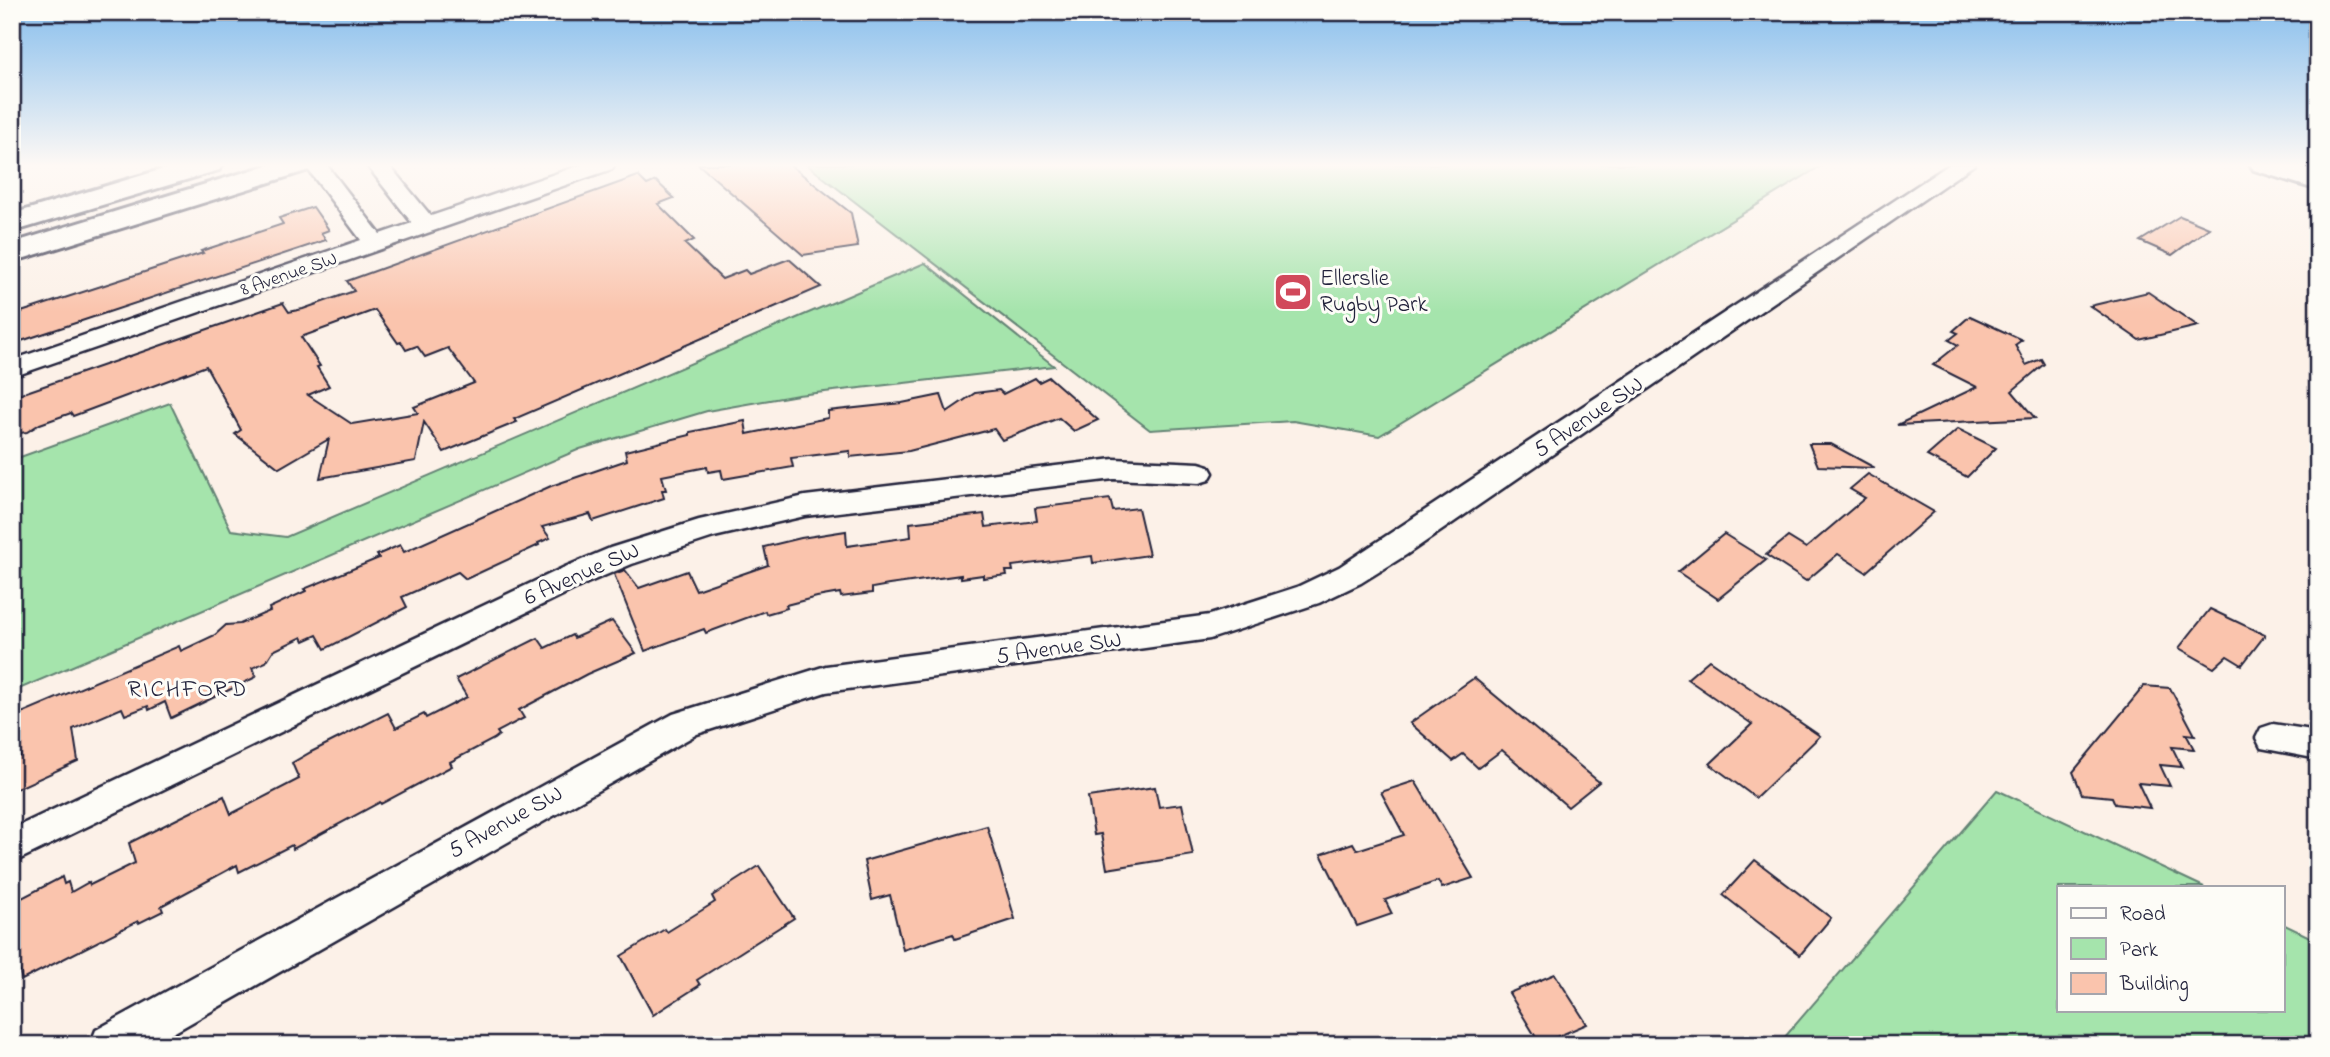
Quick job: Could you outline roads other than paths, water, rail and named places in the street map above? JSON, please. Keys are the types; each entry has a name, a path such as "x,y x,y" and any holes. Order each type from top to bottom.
{"main road":[{"path":"12,223 44,213"},
{"path":"12,251 52,231 106,213"},
{"path":"12,251 136,213"}],"street":[{"path":"352,213 375,243"},
{"path":"416,213 425,224"},
{"name":"8 Avenue SW","path":"12,369 293,274 457,213"},
{"name":"5 Avenue SW","path":"111,1045 685,724 826,679 1180,633 1239,620 1308,596 1350,576 1395,547 1891,213"},
{"name":"6 Avenue SW","path":"12,847 576,575 660,542 756,515 850,500 1114,469 1199,473"},
{"path":"2273,738 2318,746"}],"place":[{"name":"Ellerslie Rugby Park","path":"1293,292"}],"district":[{"name":"RICHFORD","path":"188,690"}]}
